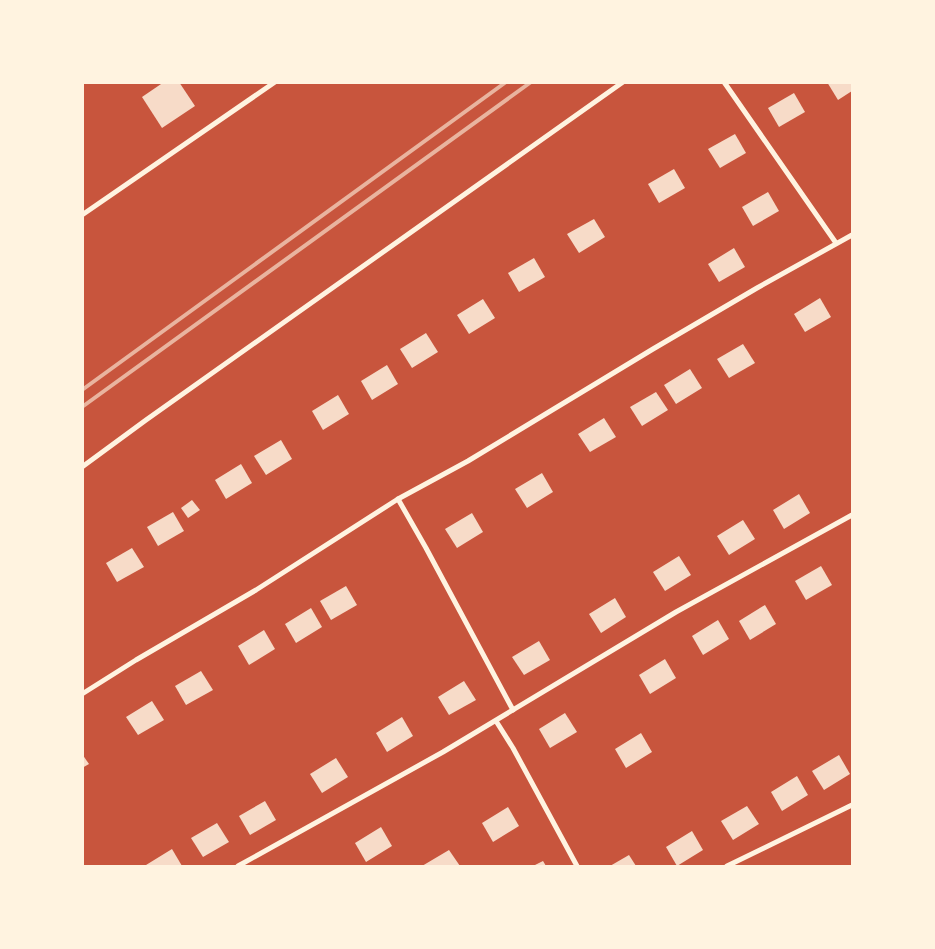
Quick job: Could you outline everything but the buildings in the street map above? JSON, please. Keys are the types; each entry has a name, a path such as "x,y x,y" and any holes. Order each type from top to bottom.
{"street":[{"path":"82,215 275,82"},
{"path":"82,468 154,414 623,82"},
{"path":"724,82 836,243"},
{"path":"82,694 256,590 398,499 468,461 653,349 852,235"},
{"path":"398,499 513,710"},
{"path":"238,866 443,752 676,612 852,515"},
{"path":"496,721 513,748 577,866"},
{"path":"727,866 852,805"}],"railway":[{"path":"82,390 506,82"},
{"path":"82,407 531,82"}]}
